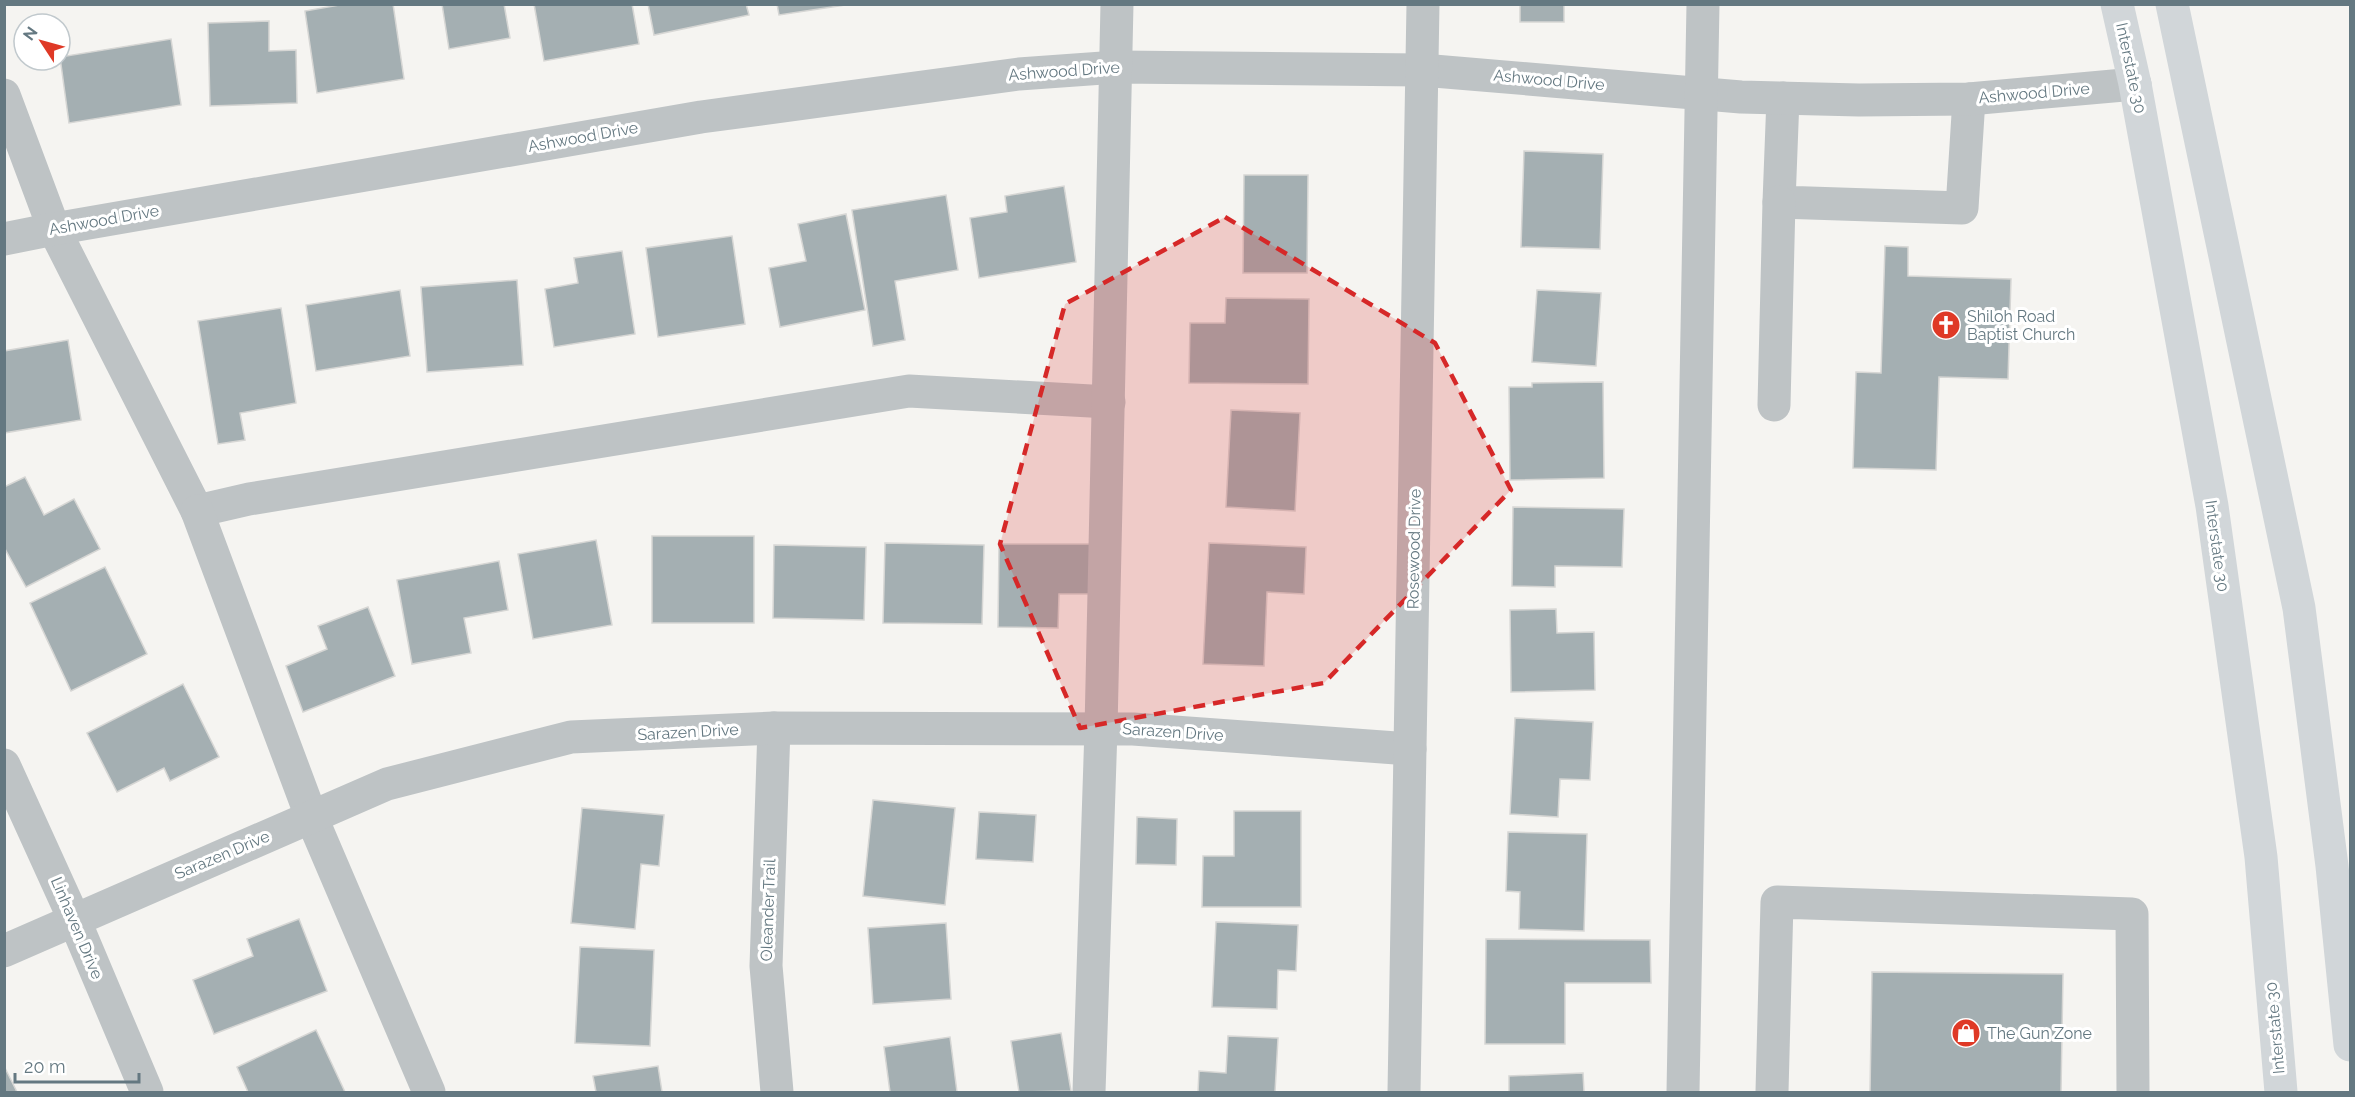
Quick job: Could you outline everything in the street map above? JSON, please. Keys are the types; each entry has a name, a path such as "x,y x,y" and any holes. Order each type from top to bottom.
{"main road":[{"name":"Interstate 30","path":"2117,4 2135,84 2212,506 2260,857 2281,1092"},
{"path":"2172,4 2300,608 2332,866 2350,1045"}],"street":[{"path":"1089,1092 1101,729 1117,4"},
{"name":"Rosewood Drive","path":"1404,1092 1423,4"},
{"path":"1683,1092 1703,4"},
{"name":"Ashwood Drive","path":"4,239 701,117 1019,74 1117,67 1422,70 1783,98 1969,99 2135,84"},
{"path":"4,95 54,229 197,511 311,816 429,1092"},
{"path":"1774,405 1783,98"},
{"path":"1779,202 1962,208 1969,99"},
{"path":"197,511 249,499 909,391 1109,402"},
{"name":"Sarazen Drive","path":"4,951 387,784 571,737 774,728 1132,729 1410,749"},
{"name":"Oleander Trail","path":"774,728 766,966 777,1092"},
{"name":"Linhaven Drive","path":"4,765 74,919 147,1092"},
{"path":"1772,1092 1777,902 2132,914 2133,1092"}],"highlighted area":[{"path":"1225,217 1435,343 1511,490 1324,683 1080,728 1000,544 1065,304"}],"building":[{"path":"345,4 393,4 404,79 317,93 305,11"},
{"path":"442,4 504,4 510,38 449,49"},
{"path":"534,4 632,4 639,44 544,61"},
{"path":"648,4 746,4 749,15 654,35"},
{"path":"777,4 852,4 779,15"},
{"path":"1520,4 1564,4 1564,22 1520,22"},
{"path":"269,21 269,51 296,50 297,103 210,106 208,23"},
{"path":"171,39 181,105 69,123 62,72 72,72 72,55"},
{"path":"1524,151 1603,154 1600,249 1521,247"},
{"path":"1244,175 1308,175 1307,273 1243,273"},
{"path":"1064,186 1076,262 979,278 970,218 1007,212 1005,196"},
{"path":"946,195 958,270 895,281 905,340 873,346 852,210"},
{"path":"846,214 865,310 780,327 769,268 806,261 798,224"},
{"path":"732,236 745,324 658,337 646,248"},
{"name":"Shiloh Road Baptist Church","path":"1885,246 1908,247 1908,276 2011,279 2008,379 1939,377 1936,470 1853,468 1856,372 1881,373"},
{"path":"622,251 635,334 554,347 545,289 578,283 574,258"},
{"path":"517,280 523,365 427,372 421,287"},
{"path":"400,290 410,356 316,371 306,305"},
{"path":"1537,290 1601,293 1596,366 1532,362"},
{"path":"1226,298 1309,299 1308,384 1189,383 1190,323 1225,323"},
{"path":"281,308 296,403 240,413 245,440 218,444 198,321"},
{"path":"68,340 81,420 4,433 4,351"},
{"path":"1603,382 1604,478 1510,480 1509,387 1532,387 1532,383"},
{"path":"1231,410 1300,413 1295,511 1226,507"},
{"path":"25,477 44,515 74,499 100,549 26,587 4,547 4,487"},
{"path":"1513,507 1624,509 1622,567 1555,566 1555,587 1512,586"},
{"path":"652,536 754,536 754,623 652,623"},
{"path":"596,540 612,625 533,639 518,554"},
{"path":"885,543 984,545 982,624 883,623"},
{"path":"1209,543 1306,547 1304,594 1267,592 1264,666 1203,664"},
{"path":"999,544 1094,544 1093,594 1059,594 1058,628 998,627"},
{"path":"774,545 866,547 864,620 773,618"},
{"path":"499,561 508,610 464,618 471,653 412,664 397,580"},
{"path":"105,567 147,654 71,691 30,603"},
{"path":"368,607 395,676 303,712 286,666 327,649 318,626"},
{"path":"1556,609 1557,633 1594,632 1595,690 1511,692 1510,610"},
{"path":"183,684 219,757 170,781 164,768 117,792 87,733"},
{"path":"1515,718 1593,722 1590,780 1560,779 1558,817 1510,814"},
{"path":"873,800 955,808 945,905 863,896"},
{"path":"582,808 664,815 659,866 641,864 635,929 571,923"},
{"path":"1234,811 1301,811 1301,907 1202,907 1203,856 1234,856"},
{"path":"979,812 1036,815 1033,862 976,859"},
{"path":"1137,817 1177,819 1176,865 1136,864"},
{"path":"1508,832 1587,834 1584,931 1519,929 1520,892 1506,891"},
{"path":"299,919 327,991 214,1034 193,980 253,956 247,939"},
{"path":"1216,922 1298,925 1296,971 1278,970 1277,1009 1212,1007"},
{"path":"946,923 951,999 873,1004 868,928"},
{"path":"1486,939 1650,940 1651,983 1565,983 1565,1044 1485,1044"},
{"path":"580,947 654,950 650,1046 575,1043"},
{"name":"The Gun Zone","path":"1872,972 2063,974 2061,1092 1870,1092"},
{"path":"316,1030 345,1092 248,1092 237,1067"},
{"path":"1061,1033 1071,1091 1019,1092 1011,1041"},
{"path":"1228,1036 1278,1038 1275,1092 1198,1092 1199,1071 1226,1073"},
{"path":"950,1037 957,1092 890,1092 884,1047"},
{"path":"4,1066 17,1092 4,1092"},
{"path":"658,1066 662,1092 596,1092 593,1076"},
{"path":"1583,1073 1584,1092 1509,1092 1509,1076"}],"place":[{"name":"Shiloh Road Baptist Church","path":"1946,325"},
{"name":"The Gun Zone","path":"1966,1033"}]}
